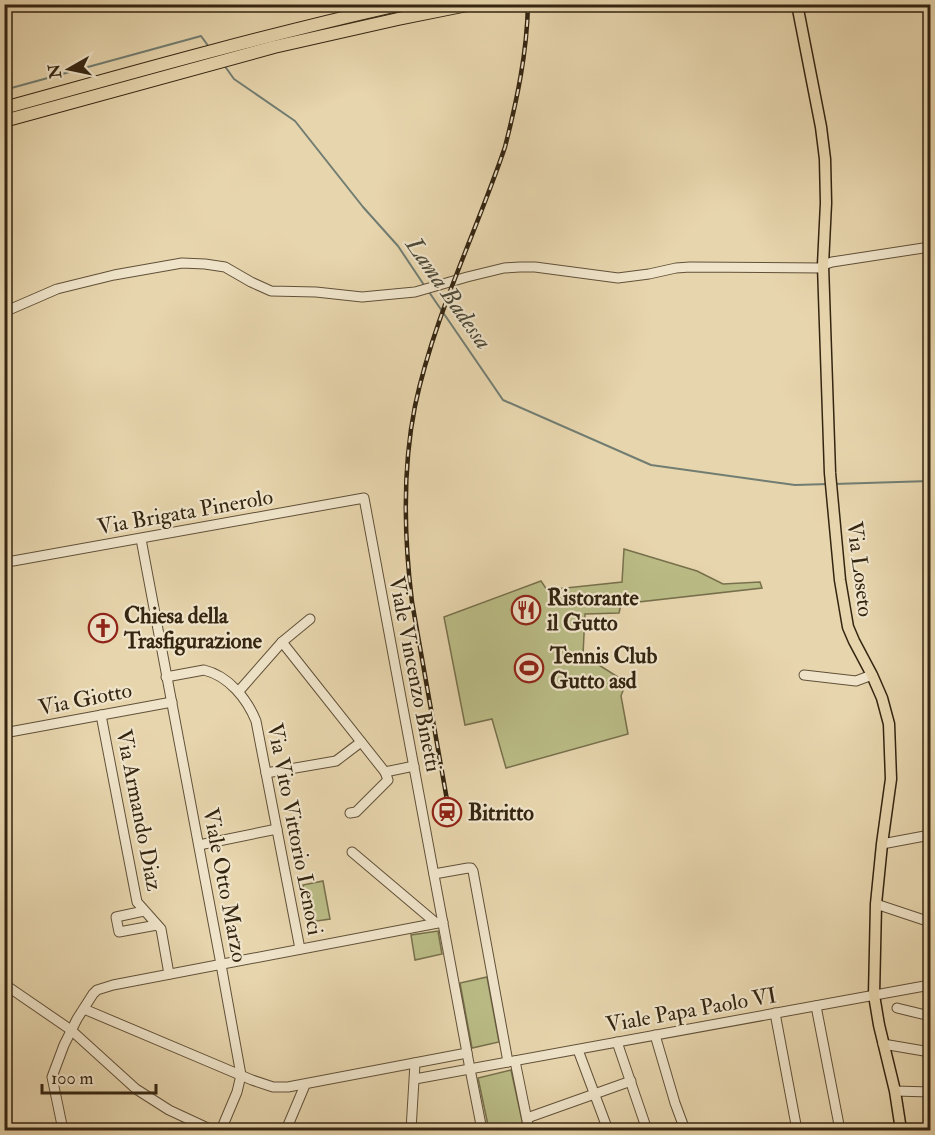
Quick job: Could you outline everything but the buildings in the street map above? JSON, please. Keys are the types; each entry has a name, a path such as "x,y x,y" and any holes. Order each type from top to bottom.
{"highway":[{"path":"4,122 204,67 272,41 403,4"},
{"path":"4,108 200,53 472,4"}],"main road":[{"name":"Via Loseto","path":"797,4 823,144 825,202 823,266 830,473 840,580 848,627 882,698 889,724 891,778 876,904 874,989 901,1131"}],"street":[{"path":"4,312 57,289 114,274 182,263 219,266 271,291 316,292 362,297 415,292 504,268 535,267 618,278 690,267 823,266 832,262 930,247"},
{"name":"Via Brigata Pinerolo","path":"14,561 364,498"},
{"name":"Viale Vincenzo Binetti","path":"364,498 434,874 439,923 482,1131"},
{"name":"Viale Otto Marzo","path":"141,539 241,1075"},
{"path":"238,692 282,642 310,619"},
{"path":"282,642 385,772 388,780 356,812 350,813"},
{"name":"Via Vito Vittorio Lenoci","path":"166,677 208,671 221,677 250,706 256,721 300,949"},
{"path":"804,675 856,681 872,675"},
{"name":"Via Giotto","path":"4,733 172,702"},
{"name":"Via Armando Diaz","path":"101,715 136,902 160,929 169,974"},
{"path":"266,773 336,761 361,742"},
{"path":"385,772 414,766"},
{"path":"199,844 277,830"},
{"path":"882,844 930,835"},
{"path":"352,852 439,923"},
{"path":"434,874 468,868 473,871 512,1062 529,1131"},
{"path":"876,904 930,922"},
{"name":"Via Armando Diaz","path":"144,911 116,916 119,932 157,925"},
{"path":"63,1131 52,1077 71,1030 97,990 169,974 439,923"},
{"path":"4,984 71,1030 136,1089 169,1110 212,1131"},
{"name":"Viale Papa Paolo VI","path":"415,1079 816,1006 874,989 889,992 930,985"},
{"path":"816,1006 840,1131"},
{"path":"897,1008 930,1016"},
{"path":"84,1009 273,1087 288,1088 467,1053"},
{"path":"775,1013 797,1131"},
{"path":"655,1035 685,1131"},
{"path":"617,1042 647,1131"},
{"path":"883,1044 930,1052"},
{"path":"578,1050 608,1131"},
{"path":"411,1131 415,1064"},
{"path":"221,1131 237,1092 241,1075"},
{"path":"527,1118 631,1081"},
{"path":"286,1131 304,1084"},
{"path":"895,1092 930,1092"}],"green space":[{"name":"Tennis Club Gutto asd","path":"624,549 697,571 723,584 760,582 762,588 621,604 619,613 585,614 583,655 626,682 621,696 628,734 506,768 492,719 465,725 444,617 541,581 547,590 622,582"},
{"path":"323,881 330,919 310,922 303,885"},
{"path":"438,931 442,954 415,960 411,935"},
{"path":"487,977 499,1042 472,1048 460,983"},
{"path":"511,1070 524,1130 489,1130 478,1078"}],"waterway":[{"name":"Lama Badessa","path":"4,90 201,36 209,47"},
{"name":"Lama Badessa","path":"224,65 234,79 295,121 363,207 398,246 424,285"},
{"name":"Lama Badessa","path":"429,292 503,400 651,465 795,485 829,484"},
{"name":"Lama Badessa","path":"834,484 930,481"}],"railway":[{"path":"450,817 412,602 406,529 408,455 415,406 433,340 505,147 521,76 528,4"}],"place":[{"name":"Ristorante il Gutto","path":"526,610"},
{"name":"Chiesa della Trasfigurazione","path":"103,628"},
{"name":"Tennis Club Gutto asd","path":"529,668"},
{"name":"Bitritto","path":"447,812"}]}
